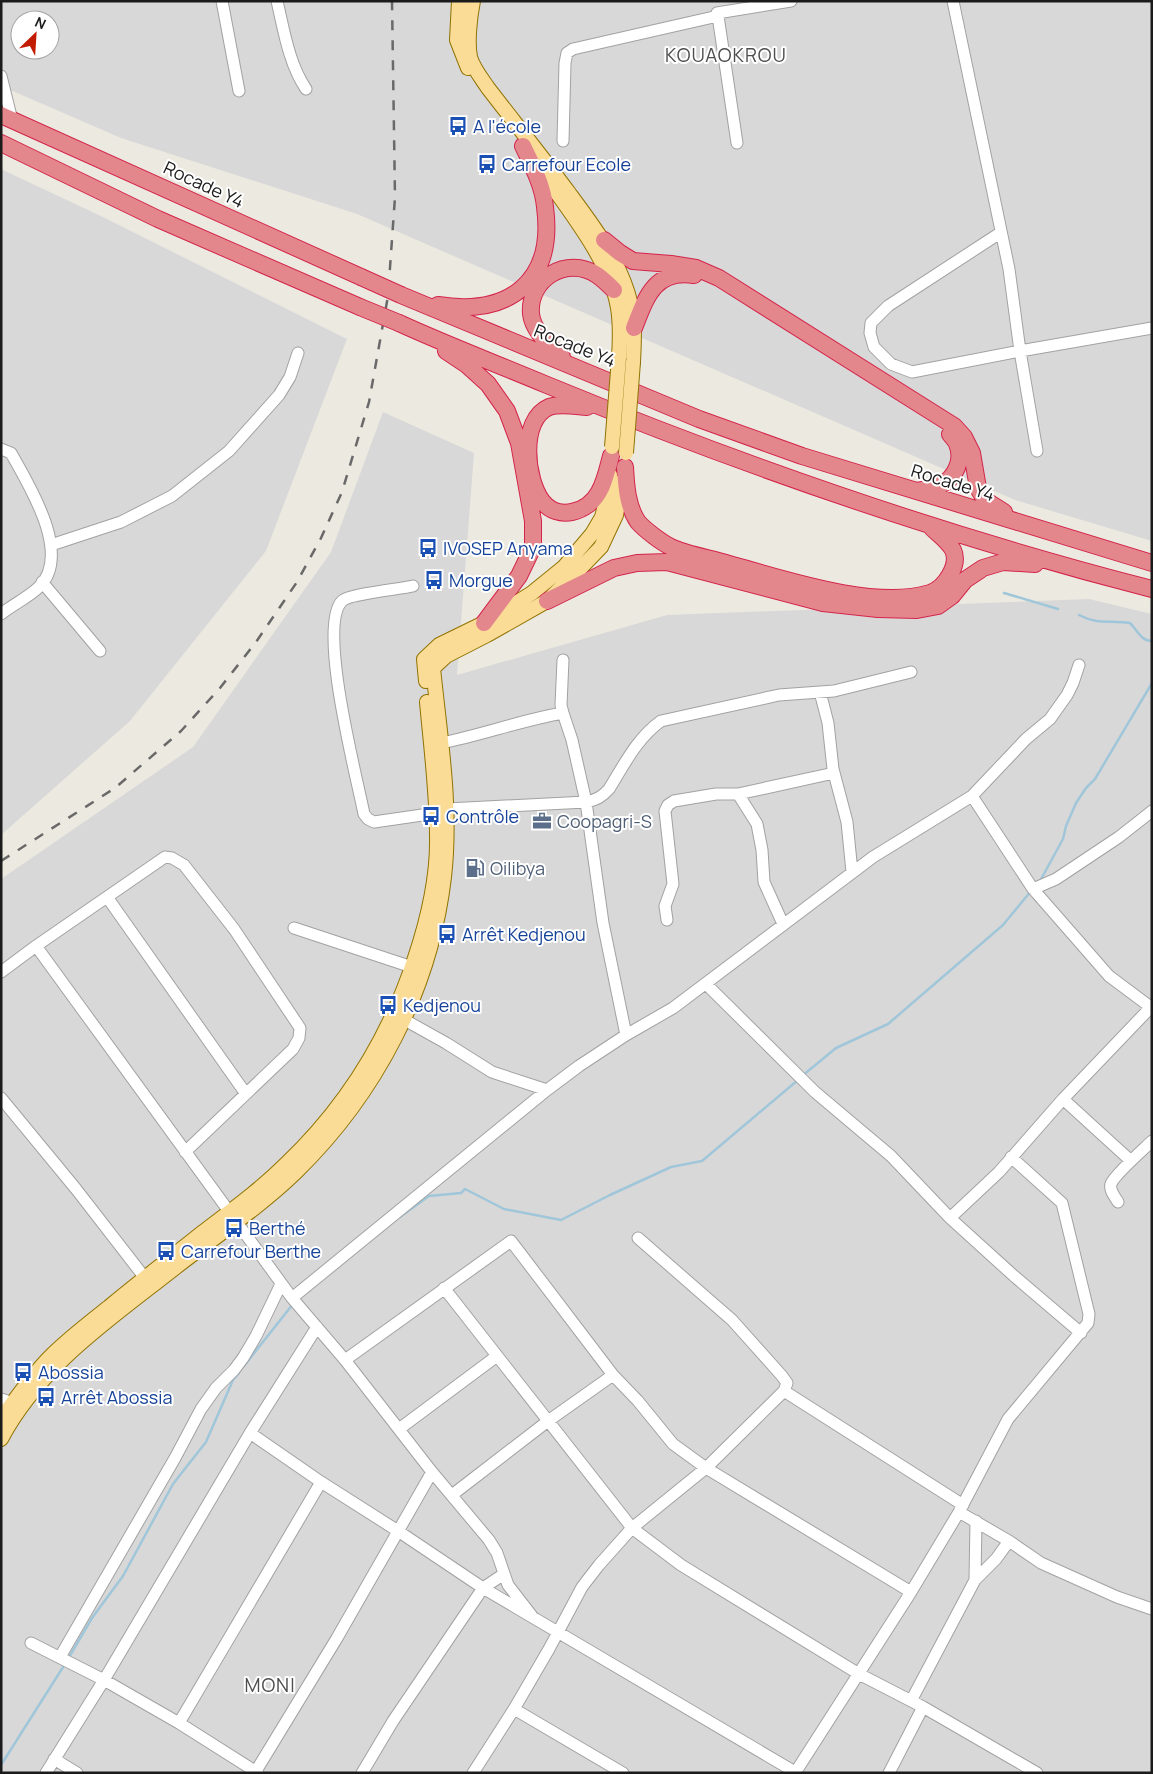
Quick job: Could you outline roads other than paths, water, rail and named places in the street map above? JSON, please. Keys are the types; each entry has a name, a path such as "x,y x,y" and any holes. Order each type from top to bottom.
{"highway":[{"name":"Rocade Y4","path":"6,117 401,295 709,422 802,456 915,492 1152,563"},
{"path":"1,143 158,219 360,307 683,440 812,487 926,524 1073,569 1152,589"},
{"path":"418,302 453,307 478,307 499,301 518,291 528,284 534,276 541,262 547,237 545,206 540,184 523,146"},
{"path":"604,240 634,261 680,265 696,268 711,274 885,381 954,426 964,437 972,453 978,488 984,500 999,510 1069,538"},
{"path":"571,366 550,347 537,330 531,316 532,298 541,284 554,271 568,268 581,269 596,274 614,290"},
{"path":"634,328 651,291 667,276 684,273 698,275 722,286 949,433 957,444 960,454 955,473 950,480 939,486 915,492"},
{"path":"417,331 467,365 488,384 507,411 519,443 533,521 533,547 519,576 507,595 484,623"},
{"path":"604,408 564,405 548,408 537,418 528,438 527,456 533,482 542,501 556,512 571,513 582,510 600,492 619,456"},
{"path":"619,456 631,507 639,523 672,548 825,590 877,597 910,597 932,592 947,579 954,566 953,551 944,538 926,524"},
{"path":"547,601 614,568 637,563 668,562 823,603 878,609 916,610 938,606 952,596 965,580 984,568 1003,562 1032,563 1073,569"}],"main road":[{"path":"1,1439 7,1427 35,1390 59,1364 83,1341 232,1217 316,1134 362,1074 399,1005 424,932 434,878 441,811 441,743 433,668 446,656 547,601 601,547 616,515 619,456 620,330 614,290 602,260 466,66 457,40 459,1"},
{"path":"1,1419 7,1401 51,1356 82,1329 146,1278 232,1217 263,1201 294,1174 336,1129 372,1080 403,1019 421,974 440,906 445,875 441,811 424,660 439,645 484,623 532,592 564,567 592,534 602,517 619,456 634,362 634,328 628,293 619,268 604,240 478,74 470,57 473,1"}],"street":[{"path":"222,1 238,92"},
{"path":"277,1 288,48 298,78 306,89"},
{"path":"563,140 565,63 567,54 580,47 717,10 791,1"},
{"path":"953,1 1009,269 1020,351 1037,451"},
{"path":"717,10 737,143"},
{"path":"1,76 6,117"},
{"path":"1000,233 888,306 871,324 870,333 874,348 891,364 912,372 1152,328"},
{"path":"50,545 121,522 172,496 229,451 280,395 290,376 298,353"},
{"path":"1,449 11,453 39,504 45,518 50,545 50,564 39,588 1,614"},
{"path":"42,582 100,651"},
{"path":"413,586 353,597 343,601 339,606 334,630 335,656 342,708 364,814 374,822 441,811 586,802 602,796 636,745 652,727 661,721 779,696 842,689 911,672"},
{"path":"563,660 561,705 572,740 586,802 603,923 626,1035"},
{"path":"292,1298 546,1090 626,1035 673,1008 873,857 972,796 1026,739 1050,719 1070,689 1079,665"},
{"path":"820,692 828,723 834,773 848,822 852,872"},
{"path":"441,743 563,713"},
{"path":"667,920 666,906 673,884 665,811 668,804 674,801 716,794 738,794 834,773"},
{"path":"738,794 757,824 762,850 764,882 783,924"},
{"path":"950,1218 999,1172 1062,1099 1151,1007 1109,976 1033,890 972,796"},
{"path":"1033,890 1056,878 1119,837 1152,811"},
{"path":"1,972 165,857 172,858 184,865 234,929 300,1028 299,1038 293,1048 185,1152"},
{"path":"107,897 246,1094"},
{"path":"294,928 412,967"},
{"path":"36,946 281,1284 316,1328 345,1360 432,1472 489,1540 497,1553 508,1585 532,1616"},
{"path":"706,984 815,1092 891,1156 950,1218 1081,1333"},
{"path":"403,1019 492,1072 546,1090"},
{"path":"1,1098 146,1278"},
{"path":"1062,1099 1131,1161"},
{"path":"1118,1202 1111,1190 1111,1184 1152,1141"},
{"path":"250,1433 483,1588 559,1631 795,1772 911,1592 961,1508 1008,1419 1088,1323 1089,1314 1062,1203 1011,1157"},
{"path":"473,1773 514,1709 582,1587 599,1565 632,1528 706,1468 784,1391 787,1383 732,1320 638,1238"},
{"path":"345,1360 511,1241 613,1376 638,1401 672,1444 706,1468 911,1592"},
{"path":"60,1657 175,1458 201,1409 216,1388 243,1358 256,1336 281,1284"},
{"path":"444,1288 632,1528 681,1565 859,1674 923,1707 1037,1773"},
{"path":"46,1773 104,1680 250,1433 316,1328"},
{"path":"399,1429 497,1356"},
{"path":"452,1495 548,1422 613,1376"},
{"path":"784,1391 1041,1563 1117,1598 1149,1604"},
{"path":"31,1643 104,1680 179,1723 257,1772 337,1638 432,1472"},
{"path":"179,1723 321,1482"},
{"path":"975,1580 976,1521"},
{"path":"912,1702 975,1580 996,1559 1009,1541"},
{"path":"362,1773 393,1721 483,1588 504,1574"},
{"path":"888,1773 923,1707"},
{"path":"514,1709 623,1773"},
{"path":"54,1759 77,1773"}],"waterway":[{"path":"1004,593 1058,609"},
{"path":"1079,615 1098,621 1130,623 1142,637 1152,641"},
{"path":"1040,881 1063,839 1066,826 1076,803 1095,779 1152,683"},
{"path":"802,1076 836,1048 888,1024 1003,925 1031,891"},
{"path":"400,1217 429,1196 461,1193 465,1189 504,1209 561,1220 671,1167 702,1161 798,1080"},
{"path":"244,1366 293,1304"},
{"path":"68,1659 92,1618 123,1576 173,1484 206,1442 233,1380 239,1373"},
{"path":"1,1765 65,1664"}],"railway":[{"path":"1,861 115,788 181,731 220,688 256,642 297,582 321,538 342,492 369,402 388,296 395,197 392,1"}],"place":[{"name":"A l'école","path":"458,126"},
{"name":"Carrefour Ecole","path":"487,164"},
{"name":"IVOSEP Anyama","path":"428,548"},
{"name":"Morgue","path":"434,580"},
{"name":"Contrôle","path":"431,816"},
{"name":"Coopagri-S","path":"542,821"},
{"name":"Oilibya","path":"475,868"},
{"name":"Arrêt Kedjenou","path":"447,934"},
{"name":"Kedjenou","path":"388,1005"},
{"name":"Berthé","path":"234,1228"},
{"name":"Carrefour Berthe","path":"166,1251"},
{"name":"Abossia","path":"23,1372"},
{"name":"Arrêt Abossia","path":"46,1397"}],"district":[{"name":"KOUAOKROU","path":"726,55"},
{"name":"MONI","path":"270,1685"}]}
